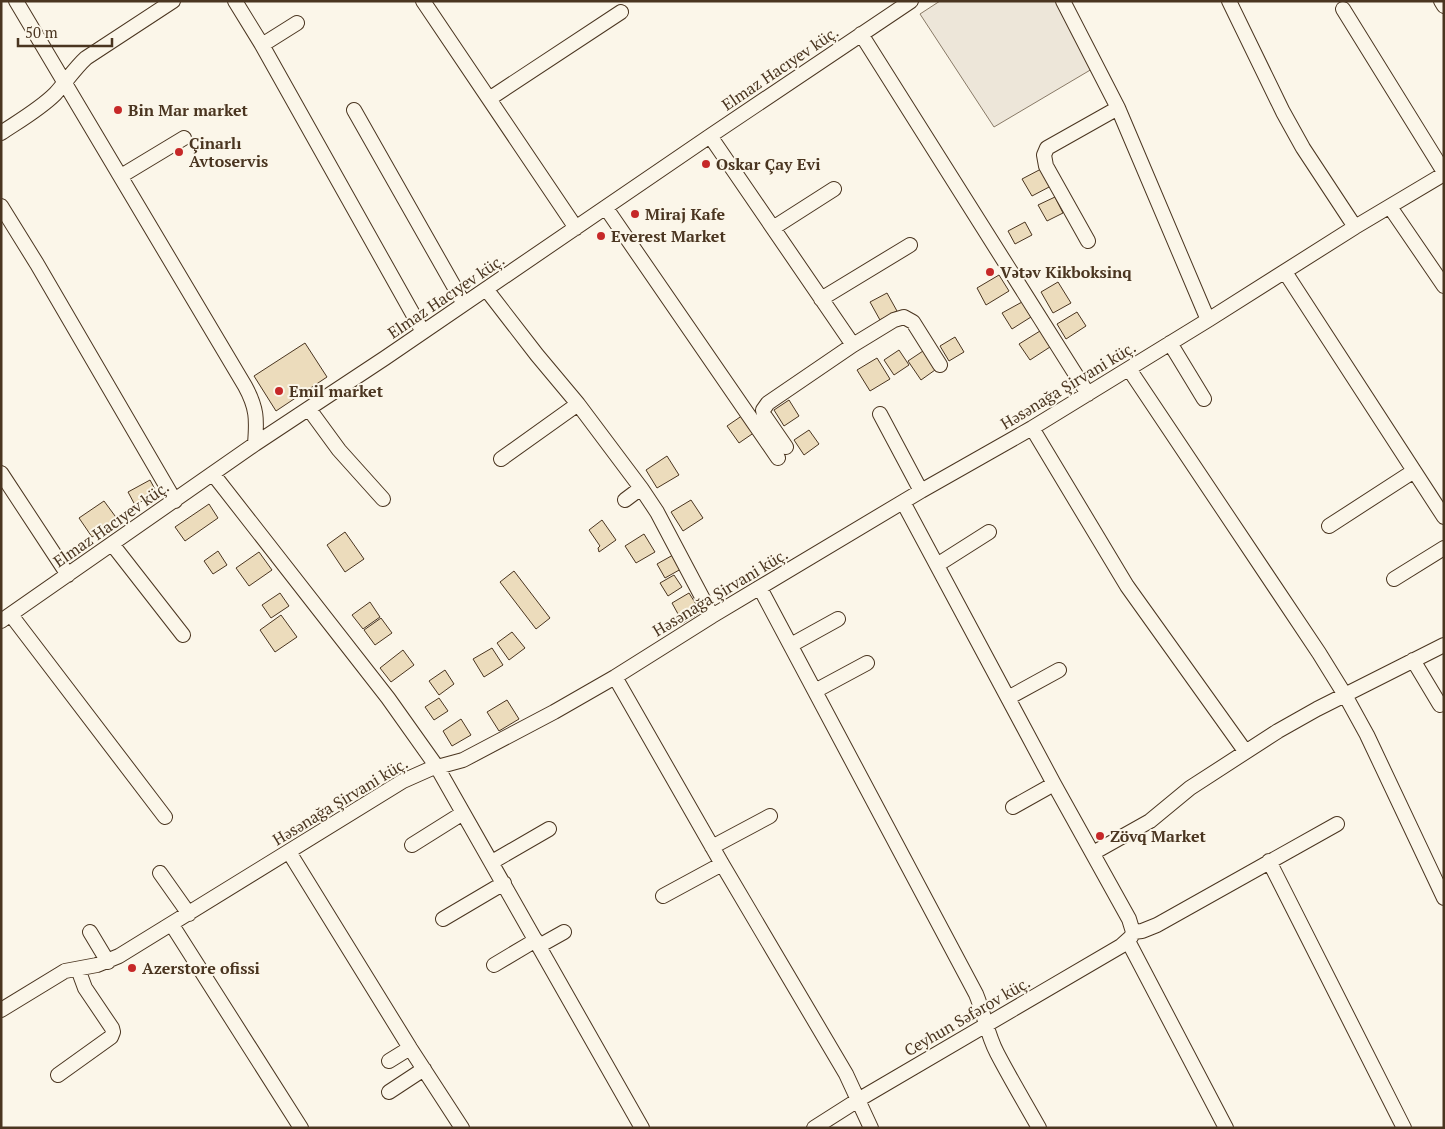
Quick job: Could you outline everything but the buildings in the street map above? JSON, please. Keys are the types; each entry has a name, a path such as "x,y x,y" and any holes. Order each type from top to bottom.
{"street":[{"path":"16,1 251,398 256,412 255,444"},
{"path":"1,133 45,103 86,58 174,1"},
{"path":"235,1 423,332"},
{"path":"423,1 576,228"},
{"name":"Elmaz Hacıyev küç.","path":"6,618 255,444 486,290 911,1"},
{"path":"1063,1 1118,108 1208,320"},
{"path":"1229,1 1283,112 1303,148 1355,228"},
{"path":"1441,1 1444,6"},
{"path":"1343,9 1444,173"},
{"path":"489,99 621,12"},
{"path":"262,46 297,23"},
{"path":"861,34 1088,394"},
{"path":"1088,241 1046,166 1044,156 1046,148 1118,108"},
{"path":"354,110 464,304"},
{"path":"710,136 853,345"},
{"path":"121,176 184,138"},
{"name":"Həsənağa Şirvani küç.","path":"1,1010 65,971 108,962 172,925 403,781 421,772 456,763 554,712 615,677 712,616 1088,394 1444,173"},
{"path":"773,228 834,189"},
{"path":"1,206 38,264 175,501"},
{"path":"1390,206 1444,286"},
{"path":"606,208 782,452 764,415 763,410 768,403 853,345 894,320 904,317 913,322 940,365"},
{"path":"821,299 910,244"},
{"path":"1286,272 1444,517"},
{"path":"486,290 578,404 641,488 712,616"},
{"path":"1170,344 1204,399"},
{"path":"1129,369 1345,695 1367,735 1444,898"},
{"path":"502,459 578,404"},
{"path":"308,409 339,450 384,498"},
{"path":"880,414 921,491"},
{"path":"1032,428 1127,586 1245,751"},
{"path":"1329,526 1414,471"},
{"path":"1,473 68,575"},
{"path":"213,474 388,698 437,767 642,1128"},
{"path":"625,500 641,488"},
{"path":"903,502 1054,784 1129,919 1130,937 1226,1128"},
{"path":"937,565 989,532"},
{"path":"112,544 183,635"},
{"path":"1394,579 1444,548"},
{"path":"760,588 976,994 997,1053 1039,1128"},
{"path":"6,618 165,817"},
{"path":"791,645 838,619"},
{"path":"1094,853 1150,821 1190,788 1245,751 1298,719 1444,645"},
{"path":"1413,660 1440,705"},
{"path":"815,690 867,663"},
{"path":"1008,698 1059,670"},
{"path":"615,677 712,847 846,1074 871,1128"},
{"path":"1013,806 1054,784"},
{"path":"412,845 464,813"},
{"path":"712,847 770,816"},
{"name":"Ceyhun Səfərov küç.","path":"814,1128 858,1100 987,1026 1130,937 1157,925 1337,824"},
{"path":"492,862 549,829"},
{"path":"289,852 410,1048 462,1128"},
{"path":"1269,862 1404,1128"},
{"path":"663,896 722,864"},
{"path":"160,873 189,914"},
{"path":"443,919 504,883"},
{"path":"172,925 301,1128"},
{"path":"90,932 108,962"},
{"path":"494,965 564,932"},
{"path":"58,1075 111,1037 113,1032 85,988 78,969"},
{"path":"390,1061 410,1048"},
{"path":"388,1092 424,1069"}],"shaded area":[{"path":"940,1 1059,1 1092,69 994,127 920,14"}],"place":[{"name":"Bin Mar market","path":"118,110"},
{"name":"Çinarlı Avtoservis","path":"179,152"},
{"name":"Oskar Çay Evi","path":"706,164"},
{"name":"Miraj Kafe","path":"635,214"},
{"name":"Everest Market","path":"601,236"},
{"name":"Vətəv Kikboksinq","path":"990,272"},
{"name":"Emil market","path":"279,391"},
{"name":"Zövq Market","path":"1100,836"},
{"name":"Azerstore ofissi","path":"132,968"}]}
